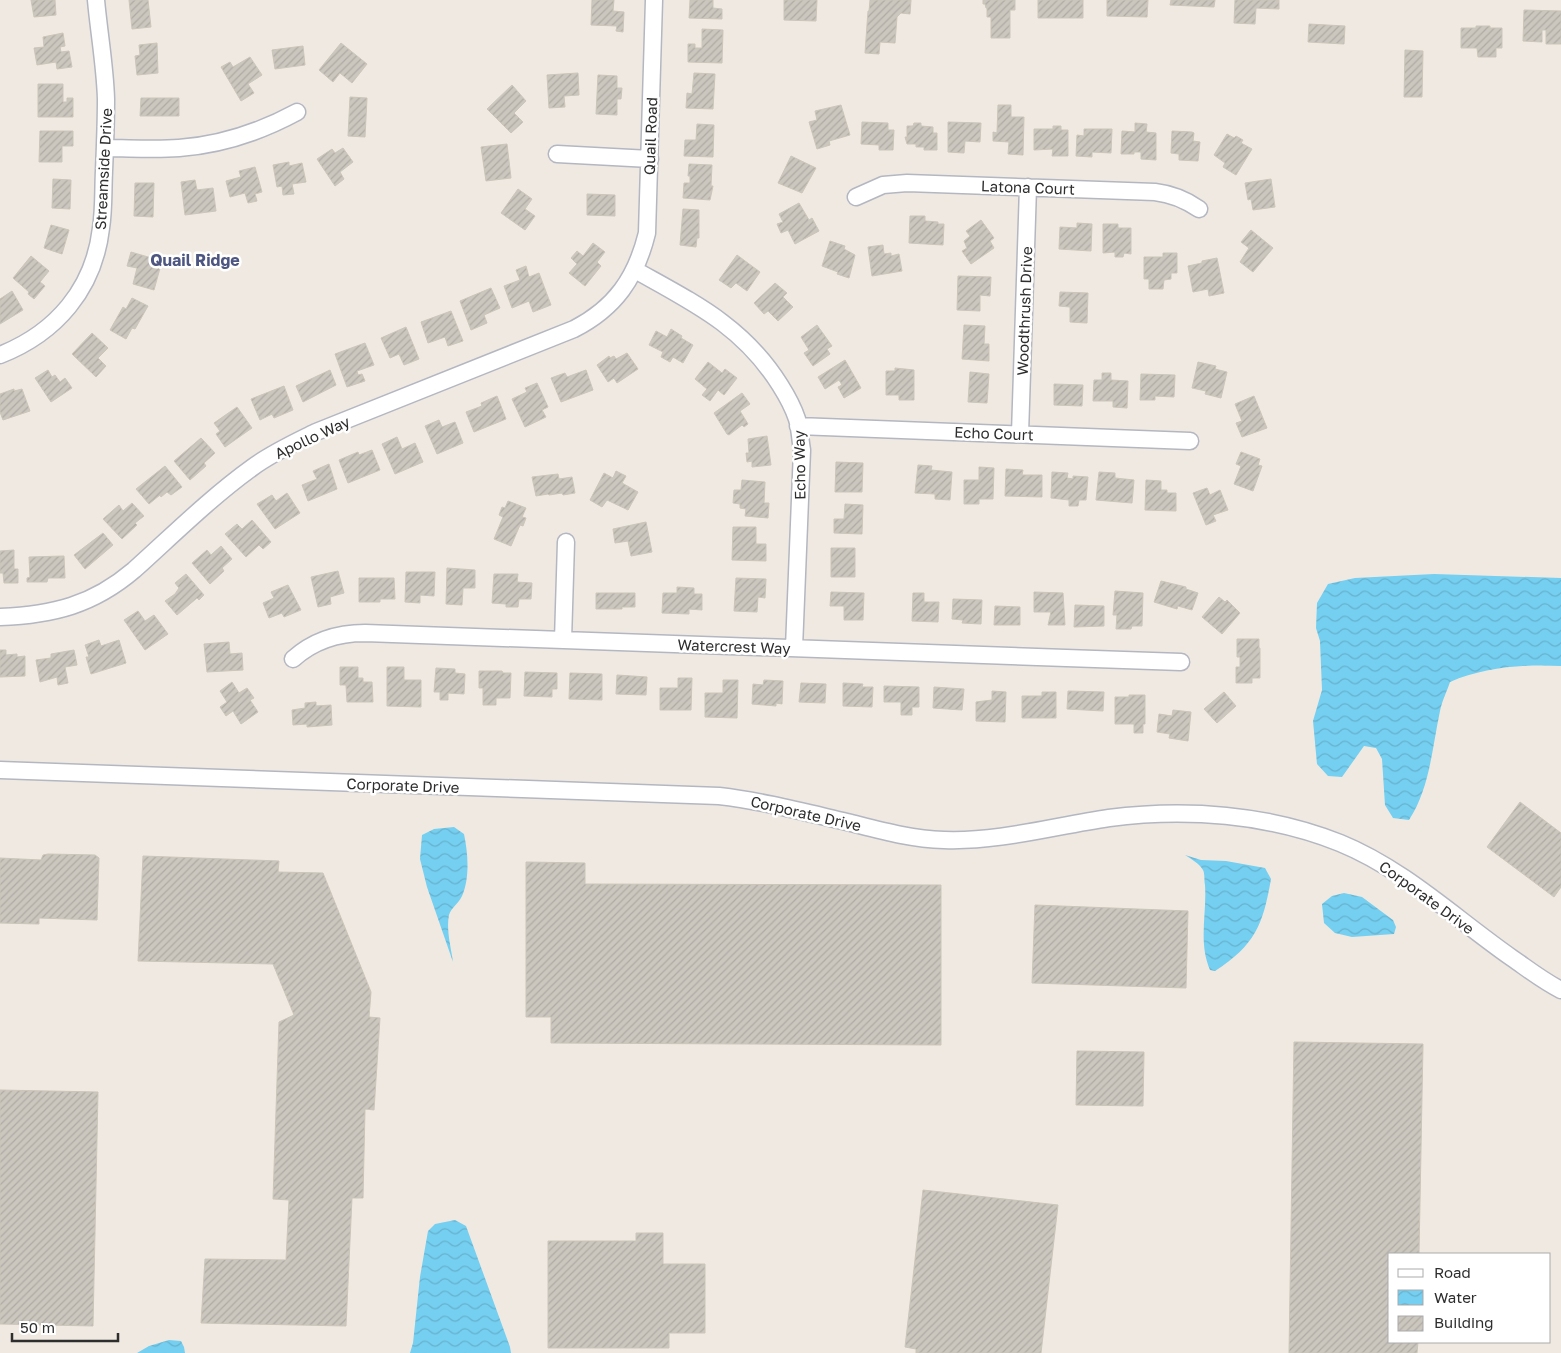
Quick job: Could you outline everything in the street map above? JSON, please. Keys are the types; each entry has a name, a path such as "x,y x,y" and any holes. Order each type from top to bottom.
{"street":[{"name":"Streamside Drive","path":"0,355 23,345 51,325 69,306 92,266 101,228 106,98 96,0"},
{"name":"Quail Road","path":"635,270 647,233 654,0"},
{"path":"105,148 158,149 204,145 243,136 268,127 297,112"},
{"path":"557,154 650,159"},
{"name":"Latona Court","path":"856,197 874,188 899,183 1028,187 1155,192 1168,194 1199,209"},
{"name":"Woodthrush Drive","path":"1020,434 1028,187"},
{"name":"Echo Way","path":"635,270 710,312 736,332 760,356 791,403 798,426 802,450 794,648"},
{"name":"Apollo Way","path":"0,617 52,612 80,604 99,595 129,575 227,487 264,460 316,432 574,329 597,316 624,288 635,270"},
{"name":"Echo Court","path":"798,426 1190,441"},
{"path":"564,640 566,542"},
{"name":"Watercrest Way","path":"293,659 303,650 320,641 352,633 1181,662"},
{"name":"Corporate Drive","path":"0,770 719,796 776,805 903,836 936,840 989,838 1109,818 1150,814 1203,814 1249,819 1308,832 1365,854 1400,875 1530,972 1561,990"}],"water":[{"path":"1434,574 1561,578 1561,666 1533,666 1491,670 1450,682 1441,707 1422,795 1409,820 1393,818 1385,805 1382,759 1376,748 1364,746 1342,777 1328,776 1317,764 1313,721 1322,690 1320,641 1316,628 1317,603 1328,584 1355,578"},
{"path":"454,827 464,834 467,865 465,889 459,901 451,910 448,921 453,962 427,887 420,859 422,835 434,829"},
{"path":"1185,855 1201,860 1226,861 1265,868 1271,879 1264,909 1255,932 1240,952 1215,971 1210,970 1204,949 1204,872 1197,863"},
{"path":"1344,893 1362,897 1393,920 1396,927 1394,934 1352,937 1335,933 1324,923 1322,904 1332,896"},
{"path":"455,1220 466,1226 511,1353 410,1353 413,1343 420,1277 428,1231 435,1224"},
{"path":"169,1340 181,1341 185,1353 137,1353 149,1346"}],"building":[{"path":"31,0 55,0 56,15 34,17"},
{"path":"129,0 148,0 151,27 132,29"},
{"path":"592,0 614,0 613,11 624,12 623,32 616,31 617,26 591,25"},
{"path":"690,0 713,0 713,8 722,9 722,19 689,18"},
{"path":"784,0 817,0 816,21 784,20"},
{"path":"870,0 911,0 910,14 901,13 897,17 895,43 880,42 879,54 865,53"},
{"path":"983,0 1015,0 1015,10 1010,10 1010,38 991,38 991,17 987,17 987,8 983,4"},
{"path":"1038,0 1083,0 1083,18 1038,18"},
{"path":"1107,0 1148,0 1147,17 1107,16"},
{"path":"1171,0 1215,0 1214,7 1170,5"},
{"path":"1235,0 1279,0 1279,9 1256,8 1255,24 1234,23"},
{"path":"1524,10 1561,11 1561,44 1546,44 1546,30 1542,30 1542,42 1523,41"},
{"path":"1309,24 1345,26 1344,44 1308,42"},
{"path":"1476,26 1502,28 1502,48 1496,48 1496,57 1478,57 1477,48 1461,48 1461,28 1476,28"},
{"path":"702,29 723,30 722,63 688,62 688,44 695,44 695,48 702,48"},
{"path":"63,33 65,46 60,47 61,52 69,51 72,67 57,69 56,62 37,65 34,48 44,47 43,37"},
{"path":"157,43 158,73 137,75 135,56 140,55 139,45"},
{"path":"341,43 367,64 352,83 340,73 333,82 319,70"},
{"path":"303,46 305,65 275,69 272,50"},
{"path":"1405,50 1423,51 1422,97 1404,97"},
{"path":"250,57 262,75 248,84 254,93 241,101 221,67 230,62 233,67"},
{"path":"578,73 579,95 564,96 565,107 549,108 547,75"},
{"path":"694,73 715,74 713,109 686,108 687,93 692,94"},
{"path":"598,75 617,76 617,88 622,88 621,99 617,99 617,115 596,114"},
{"path":"38,84 63,84 63,102 67,102 67,98 73,98 73,117 38,117"},
{"path":"512,85 526,101 514,113 523,122 511,133 487,109"},
{"path":"350,97 367,98 365,137 348,136"},
{"path":"141,98 179,98 179,116 140,116"},
{"path":"841,105 850,135 829,141 830,145 817,149 809,122 817,120 815,111"},
{"path":"998,105 1011,105 1011,117 1024,117 1023,155 1008,154 1009,142 993,141 993,132 997,133"},
{"path":"862,122 888,123 888,130 894,130 893,150 879,150 879,145 861,144"},
{"path":"948,122 981,123 980,142 965,141 964,153 948,152"},
{"path":"914,123 933,127 933,133 937,133 937,150 924,150 924,147 916,147 916,144 907,144 905,137 907,137 907,126 913,126"},
{"path":"1135,123 1147,124 1146,132 1156,133 1156,160 1141,159 1141,152 1121,154 1122,131 1135,132"},
{"path":"697,124 714,125 713,157 684,156 685,140 696,140"},
{"path":"1053,126 1061,126 1061,130 1068,130 1068,156 1052,156 1053,149 1034,150 1034,129 1053,129"},
{"path":"1084,129 1112,129 1111,153 1092,152 1092,157 1076,156 1077,135 1084,136"},
{"path":"40,131 73,131 73,146 62,146 62,162 39,162"},
{"path":"1172,131 1194,133 1193,141 1200,142 1198,161 1179,160 1179,154 1171,153"},
{"path":"1227,134 1243,140 1241,143 1252,149 1236,175 1223,167 1225,163 1214,155"},
{"path":"507,144 511,178 486,181 481,147"},
{"path":"343,148 353,162 340,172 344,179 335,186 317,159 332,149 335,153"},
{"path":"791,156 816,168 802,193 778,183"},
{"path":"289,162 289,166 302,163 306,182 292,184 294,194 283,195 282,186 277,187 273,165"},
{"path":"689,164 712,165 711,186 713,186 710,200 683,198 684,183 690,183 690,176 688,176"},
{"path":"255,167 262,192 255,194 257,201 248,203 245,193 230,197 226,181 241,177 239,171"},
{"path":"53,179 71,180 70,209 52,208"},
{"path":"1271,179 1275,207 1253,210 1251,199 1248,200 1245,183"},
{"path":"195,180 197,190 213,188 216,211 185,215 181,182"},
{"path":"135,183 154,183 153,217 134,216"},
{"path":"518,189 532,199 525,209 535,216 525,230 501,213"},
{"path":"587,194 615,195 615,216 587,215"},
{"path":"799,203 809,220 812,218 819,231 795,244 788,230 781,233 777,224 783,222 779,214"},
{"path":"683,209 699,210 699,238 697,238 696,247 680,245"},
{"path":"910,216 925,216 925,221 944,224 943,245 909,243"},
{"path":"981,220 994,238 990,241 994,248 971,264 962,251 967,248 964,241 970,236 966,231"},
{"path":"1077,223 1092,224 1091,251 1059,249 1060,227 1077,228"},
{"path":"1103,224 1118,224 1118,228 1131,228 1131,254 1124,253 1123,257 1115,257 1115,252 1103,253"},
{"path":"51,225 69,230 62,254 44,248"},
{"path":"1251,230 1273,248 1253,272 1240,262 1249,248 1241,242"},
{"path":"830,241 845,246 844,249 855,255 849,278 822,266"},
{"path":"593,243 605,252 597,262 601,266 585,286 569,273 577,264 571,258 577,251 583,256"},
{"path":"883,245 884,254 891,253 891,256 899,254 902,271 872,276 868,247"},
{"path":"131,252 162,261 154,290 133,284 137,268 127,266"},
{"path":"1163,253 1177,253 1177,273 1171,273 1171,279 1164,280 1163,289 1149,289 1149,279 1144,279 1144,257 1163,257"},
{"path":"737,255 760,272 747,291 736,283 731,288 719,280"},
{"path":"31,256 49,271 40,282 45,286 34,299 13,278"},
{"path":"1217,258 1224,293 1209,296 1208,289 1193,292 1188,266"},
{"path":"526,266 529,277 539,273 551,305 533,312 529,301 512,308 504,286 520,280 516,270"},
{"path":"958,276 991,277 990,296 980,295 980,311 957,310"},
{"path":"775,283 787,293 783,297 793,307 778,321 768,311 764,314 754,303"},
{"path":"491,288 500,308 484,315 487,323 471,330 460,301"},
{"path":"12,291 23,310 0,324 0,299"},
{"path":"1060,292 1088,293 1087,323 1070,322 1070,307 1059,306"},
{"path":"132,298 148,306 135,329 132,328 126,339 110,330 123,307 126,309"},
{"path":"451,311 463,341 448,346 445,337 428,343 421,322"},
{"path":"817,325 832,346 827,349 830,354 813,366 804,353 809,350 801,337"},
{"path":"964,325 985,326 984,344 989,344 989,361 962,359"},
{"path":"406,327 419,359 404,365 399,354 390,358 381,338"},
{"path":"671,329 693,345 683,363 673,357 670,362 661,357 663,352 649,345 656,331 667,337"},
{"path":"92,333 108,348 98,358 106,366 96,377 72,354"},
{"path":"365,343 374,365 357,371 358,375 362,374 365,381 347,387 335,354"},
{"path":"627,353 638,369 617,383 614,378 608,382 597,365 609,356 610,358 614,356 616,359"},
{"path":"845,360 861,388 844,398 838,387 842,385 839,380 825,389 818,377"},
{"path":"708,362 722,373 725,369 737,378 724,395 718,390 710,401 702,395 707,389 695,379"},
{"path":"1198,362 1216,366 1215,369 1227,372 1221,398 1205,394 1206,391 1192,388"},
{"path":"895,368 914,370 914,400 899,400 899,395 886,395 886,371 895,371"},
{"path":"48,370 52,377 55,375 60,382 65,378 72,388 51,402 35,378"},
{"path":"330,370 336,385 303,402 296,386"},
{"path":"586,370 593,390 561,402 551,378 565,373 567,377"},
{"path":"970,372 989,374 987,403 968,402"},
{"path":"1102,373 1111,373 1111,380 1128,381 1127,408 1113,407 1113,401 1093,401 1094,380 1102,380"},
{"path":"1141,374 1175,375 1174,397 1155,396 1155,400 1140,400"},
{"path":"537,383 548,407 542,410 546,417 525,427 512,399 527,392 525,388"},
{"path":"1054,384 1083,385 1082,406 1054,405"},
{"path":"284,386 293,410 274,418 272,414 260,420 251,399"},
{"path":"14,389 14,391 22,389 30,411 3,420 0,412 0,394"},
{"path":"742,393 750,404 740,411 748,424 744,427 742,425 729,435 714,413"},
{"path":"497,396 506,419 474,432 466,412 482,406 481,403"},
{"path":"1254,396 1267,428 1242,437 1236,423 1242,421 1235,404"},
{"path":"237,407 252,428 225,447 216,434 220,431 214,423"},
{"path":"439,420 442,427 455,422 463,443 437,454 425,426"},
{"path":"767,436 771,465 752,467 752,461 747,462 746,453 749,453 748,439"},
{"path":"397,437 402,449 415,443 423,462 395,474 382,444"},
{"path":"201,438 215,453 204,463 206,466 190,480 174,461"},
{"path":"372,450 380,470 348,483 339,460 358,452 359,455"},
{"path":"1241,452 1260,459 1258,465 1262,466 1253,491 1234,484 1241,466 1236,464"},
{"path":"836,462 863,463 862,492 835,492"},
{"path":"329,464 337,489 308,501 302,485 317,479 313,471"},
{"path":"918,465 932,466 931,470 952,472 950,500 935,499 935,494 915,493"},
{"path":"165,466 182,487 171,495 167,492 161,497 160,495 149,504 136,489"},
{"path":"979,467 994,468 993,499 979,499 979,504 964,504 964,480 979,480"},
{"path":"1006,469 1023,470 1022,475 1042,475 1042,497 1005,496"},
{"path":"616,471 626,476 622,483 638,492 628,510 607,500 602,507 590,500 604,473 613,478"},
{"path":"1052,472 1068,473 1067,478 1073,479 1073,476 1088,477 1086,500 1079,500 1078,506 1069,506 1069,500 1051,498"},
{"path":"1099,472 1115,473 1115,478 1134,480 1132,503 1096,500"},
{"path":"558,474 559,479 572,477 575,493 536,496 532,477"},
{"path":"742,480 765,482 764,503 769,503 768,518 745,516 746,509 740,508 740,504 733,503 734,490 741,490"},
{"path":"1146,480 1161,481 1161,490 1167,490 1167,493 1176,493 1176,511 1145,510"},
{"path":"1207,488 1210,495 1220,490 1228,510 1213,515 1216,521 1206,525 1193,493"},
{"path":"287,493 300,513 275,529 257,504 272,495 276,501"},
{"path":"508,501 526,508 522,517 526,518 523,526 520,525 511,546 494,539 503,517 499,515 502,507 505,508"},
{"path":"132,503 144,516 135,523 137,525 122,539 103,519 119,505 123,511"},
{"path":"845,504 863,505 862,534 834,533 834,519 844,519"},
{"path":"252,520 271,542 263,549 259,545 246,557 225,534 237,524 242,529"},
{"path":"646,522 652,552 631,556 628,541 615,543 613,529"},
{"path":"733,527 756,527 756,544 766,544 766,561 732,560"},
{"path":"103,533 113,545 85,569 74,555"},
{"path":"221,546 232,559 222,568 224,571 210,584 192,563 207,550 211,555"},
{"path":"831,548 855,548 855,577 831,577"},
{"path":"14,550 14,569 18,569 18,583 4,583 3,573 0,573 0,551"},
{"path":"64,556 65,578 48,578 47,582 27,582 27,578 30,577 29,557"},
{"path":"447,568 475,570 475,588 463,588 462,605 446,604"},
{"path":"338,571 344,593 330,597 331,604 318,607 311,577"},
{"path":"406,572 435,572 434,596 420,595 420,603 405,602"},
{"path":"186,574 204,595 199,600 197,598 177,615 165,601 175,594 179,588 175,583"},
{"path":"494,574 518,574 517,582 532,583 531,599 519,599 518,607 506,607 506,604 492,603"},
{"path":"359,578 394,578 395,599 380,599 380,602 359,602"},
{"path":"736,578 766,579 765,598 758,597 757,612 734,611"},
{"path":"1161,581 1186,587 1186,589 1198,593 1192,610 1178,606 1177,609 1154,602"},
{"path":"288,585 301,610 284,617 282,613 269,618 263,603 274,598 271,592"},
{"path":"677,587 694,588 694,594 702,594 702,610 689,609 689,614 662,613 663,593 677,593"},
{"path":"1115,591 1143,593 1142,626 1132,626 1131,629 1116,629 1117,615 1113,615"},
{"path":"831,592 864,593 863,620 844,620 844,606 830,606"},
{"path":"1034,592 1063,593 1065,625 1048,625 1051,612 1034,612"},
{"path":"596,593 635,593 635,607 596,609"},
{"path":"913,593 924,593 924,602 939,602 938,622 912,621"},
{"path":"1219,597 1225,602 1227,600 1240,613 1222,634 1202,617"},
{"path":"953,599 982,600 981,624 962,623 963,620 952,619"},
{"path":"1075,605 1104,606 1104,626 1074,627"},
{"path":"995,606 1020,607 1020,625 994,625"},
{"path":"138,611 145,621 154,615 168,634 145,650 124,620"},
{"path":"1237,639 1259,639 1260,678 1252,678 1252,683 1236,683 1236,667 1240,667 1240,657 1237,657"},
{"path":"99,640 101,646 119,640 126,663 91,674 85,645"},
{"path":"229,642 230,654 242,653 243,670 207,672 204,644"},
{"path":"0,650 6,650 6,655 17,654 17,657 25,656 25,676 0,677"},
{"path":"74,650 77,665 65,667 68,683 58,685 57,677 40,682 36,660 51,658 51,654"},
{"path":"340,667 358,667 358,678 363,678 363,682 372,682 373,702 347,702 346,685 340,685"},
{"path":"387,667 404,667 404,680 421,680 421,707 387,706"},
{"path":"436,668 455,669 455,673 465,674 464,694 448,693 448,700 440,700 440,692 434,692"},
{"path":"479,671 511,673 510,698 496,698 496,705 483,705 483,688 479,688"},
{"path":"525,672 557,673 557,689 552,689 552,697 524,696"},
{"path":"570,673 602,674 602,700 569,699"},
{"path":"617,675 647,677 646,695 616,694"},
{"path":"678,678 692,678 691,710 660,710 660,688 678,688"},
{"path":"723,680 738,680 737,718 705,717 705,693 723,693"},
{"path":"764,680 783,681 782,704 776,703 776,706 752,704 753,684 763,685"},
{"path":"232,682 239,693 247,688 254,698 250,700 258,712 241,724 233,711 226,716 220,707 227,702 220,691"},
{"path":"801,683 826,684 825,703 799,702"},
{"path":"843,683 863,684 862,687 873,687 872,707 843,706"},
{"path":"884,686 919,687 919,707 912,707 912,715 901,715 901,702 884,702"},
{"path":"934,687 964,689 962,710 933,708"},
{"path":"992,691 1006,692 1005,722 976,721 976,702 992,700"},
{"path":"1068,691 1104,692 1103,711 1067,709"},
{"path":"1042,692 1056,692 1056,718 1022,718 1022,696 1042,696"},
{"path":"1224,692 1236,706 1217,723 1204,709"},
{"path":"1129,695 1145,695 1145,724 1143,724 1143,733 1134,733 1134,724 1115,724 1115,697 1129,697"},
{"path":"316,702 316,706 331,705 332,725 307,727 307,724 293,725 292,710 305,708 305,703"},
{"path":"1173,710 1191,712 1188,741 1169,738 1170,734 1157,732 1159,714 1172,716"},
{"path":"1520,802 1561,833 1561,887 1554,897 1487,847"},
{"path":"43,855 95,855 99,858 97,920 39,918 39,924 0,923 0,858 41,860"},
{"path":"143,856 279,861 278,872 323,873 371,992 369,1017 380,1018 374,1110 365,1109 363,1198 352,1198 346,1326 201,1323 205,1259 286,1260 289,1200 273,1199 279,1022 294,1015 273,964 138,961"},
{"path":"526,862 585,863 585,884 941,885 941,1045 551,1043 551,1017 526,1017"},
{"path":"1035,905 1188,911 1186,988 1032,983"},
{"path":"1294,1042 1423,1044 1419,1253 1388,1253 1388,1343 1418,1343 1417,1353 1289,1353"},
{"path":"1077,1051 1144,1052 1143,1106 1076,1105"},
{"path":"0,1090 98,1092 93,1326 0,1324"},
{"path":"923,1190 1058,1205 1041,1353 916,1353 916,1349 905,1347"},
{"path":"636,1233 663,1233 663,1264 705,1264 705,1333 669,1333 669,1348 548,1348 548,1241 636,1241"}],"district":[{"name":"Quail Ridge","path":"195,260"}]}
